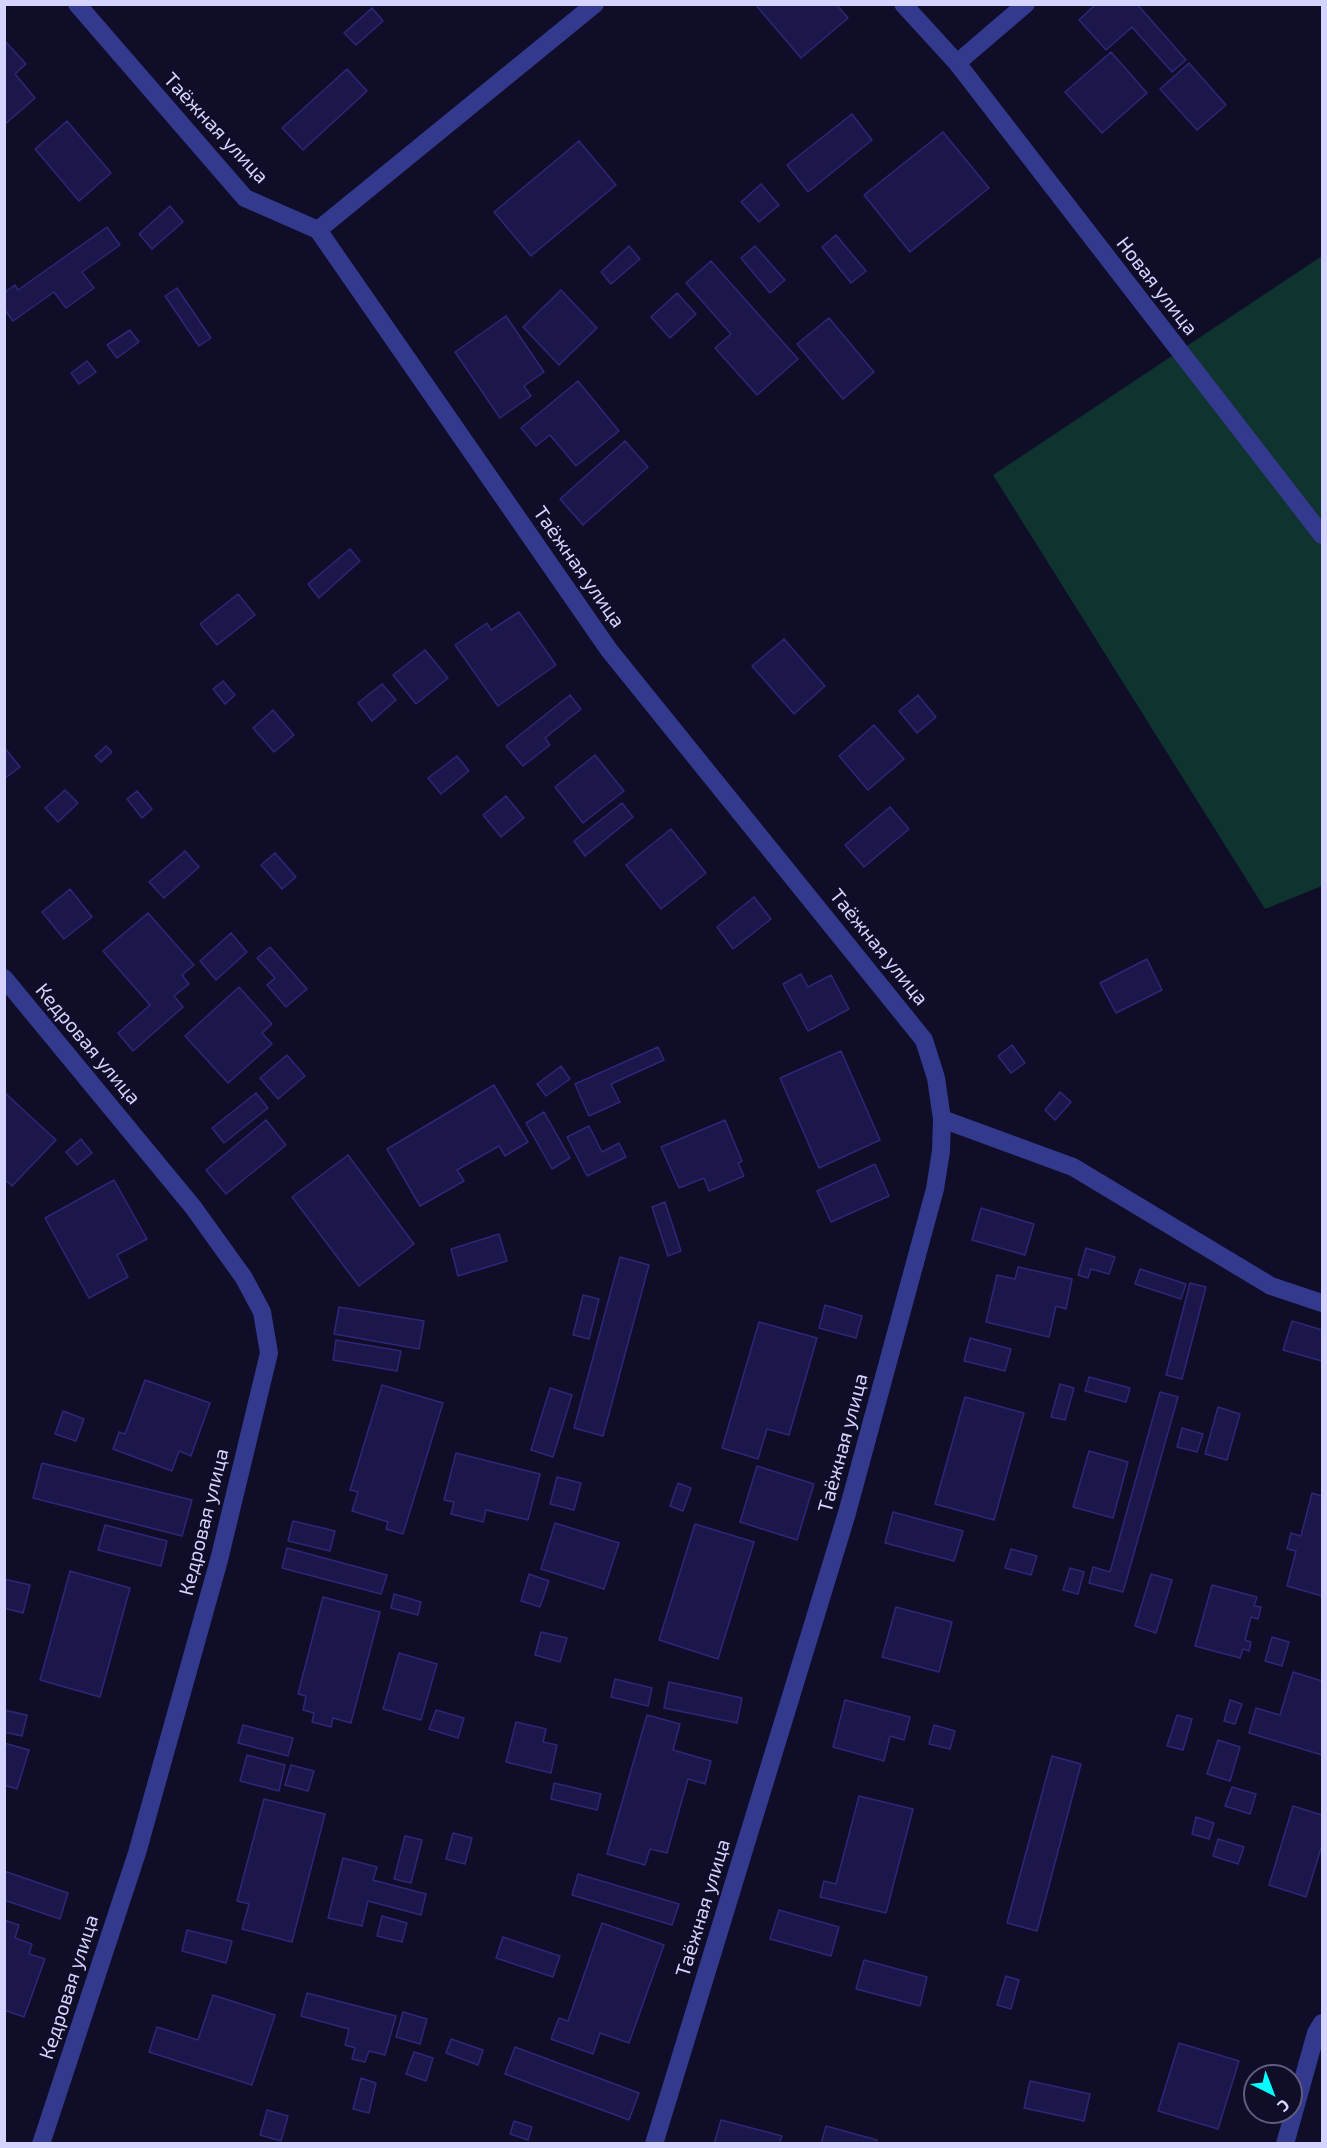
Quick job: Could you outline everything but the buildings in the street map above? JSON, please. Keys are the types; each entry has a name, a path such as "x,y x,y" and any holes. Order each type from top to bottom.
{"street":[{"name":"Таёжная улица","path":"77,4 245,198 318,230 609,650 924,1040 936,1078 942,1119 941,1151 935,1189 847,1514 654,2144"},
{"path":"318,230 595,4"},
{"name":"Новая улица","path":"903,4 957,63 1323,536"},
{"path":"957,63 1026,4"},
{"name":"Кедровая улица","path":"4,978 193,1207 244,1278 261,1312 268,1353 219,1560 137,1852 41,2144"},
{"path":"942,1119 1072,1167 1271,1286 1323,1303"},
{"path":"1285,2144 1316,2033 1323,2023"}],"green space":[{"path":"1322,256 1322,886 1265,909 993,475"}]}
